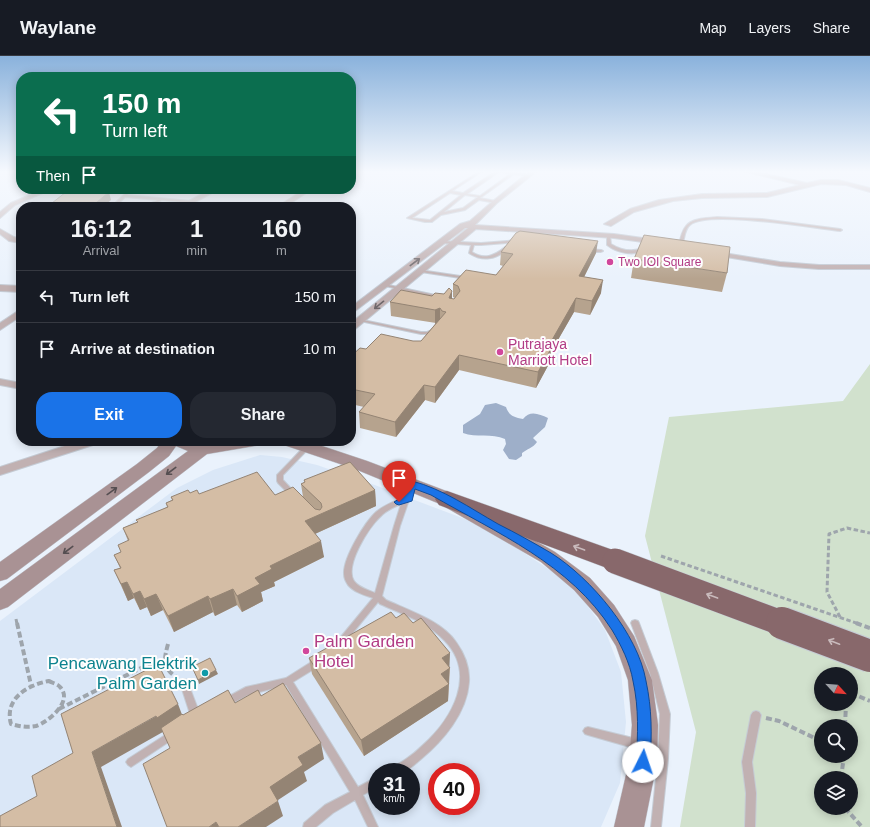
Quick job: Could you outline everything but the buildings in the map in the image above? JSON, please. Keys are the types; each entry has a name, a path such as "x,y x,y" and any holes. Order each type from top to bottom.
{"highway":[{"path":"447,499 870,656"}],"street":[{"path":"0,216 10,207"},
{"path":"356,324 455,243 490,207"},
{"path":"608,224 630,211 645,207"},
{"path":"356,307 463,226 473,225 608,235 677,245"},
{"path":"0,231 16,240"},
{"path":"703,251 780,264 819,267 870,267"},
{"path":"0,288 16,289"},
{"path":"0,327 16,316"},
{"path":"0,382 16,385"},
{"path":"0,471 77,446"},
{"path":"0,573 143,468 163,452 167,446"},
{"path":"191,446 203,448 213,446"},
{"path":"304,446 410,491 447,499 488,524 548,557 582,584 606,610 626,644 640,680 645,725 643,762 629,827"},
{"path":"0,601 203,448"}],"lane":[{"path":"427,207 410,218 428,221 440,214 464,209 467,207"},
{"path":"440,214 445,207"},
{"path":"677,245 684,229 690,222 709,218 735,218 840,230"},
{"path":"608,235 609,244 613,248 629,252 642,251 645,248 646,240"},
{"path":"473,243 470,252 473,254 494,258 508,246 520,241"},
{"path":"441,242 473,243 526,241"},
{"path":"586,249 601,251"},
{"path":"421,272 473,279"},
{"path":"385,285 443,298"},
{"path":"360,320 421,333 434,330 439,324"},
{"path":"300,501 280,481 280,475 307,447"},
{"path":"332,652 357,625 378,598 397,526 410,491"},
{"path":"406,763 440,736 454,716 462,696 465,677 462,658 452,644 440,632 356,587 349,580 347,568 355,549 378,515 410,491"},
{"path":"635,623 654,673 665,714 663,759 656,827"},
{"path":"218,708 246,691 288,681 321,659"},
{"path":"288,681 357,794 373,827"},
{"path":"131,762 194,721 184,683"},
{"path":"750,827 752,793 747,762 756,715"},
{"path":"588,731 644,746"},
{"path":"308,827 329,809 368,787"}],"path":[{"path":"843,623 827,592 829,534 847,528 870,533"},
{"path":"16,619 31,685"},
{"path":"168,644 164,661 169,672 184,683"},
{"path":"59,709 64,693 62,687 57,683 49,681 31,685 22,691 10,705 7,712 8,719 11,724 25,729 34,727 52,717 59,709 141,668 164,661"},
{"path":"858,696 870,701"},
{"path":"756,715 779,721 814,738"},
{"path":"851,815 862,827"}],"shaded area":[{"path":"496,403 506,407 512,416 517,418 523,419 529,414 535,414 548,418 545,427 533,438 537,442 522,453 522,456 516,460 509,459 503,450 506,444 505,439 495,436 463,433 463,425 480,414 485,405"},
{"name":"Palm Garden Hotel","path":"260,455 282,457 317,465 465,519 503,539 556,574 582,598 605,630 621,672 626,722 620,783 601,827 0,827 0,621 177,488 213,470"}],"green space":[{"path":"870,364 870,827 680,827 696,732 645,536 669,417 843,401"}],"place":[{"name":"Two IOI Square","path":"610,262"},
{"name":"Putrajaya Marriott Hotel","path":"500,352"},
{"name":"Palm Garden Hotel","path":"306,651"},
{"name":"Pencawang Elektrik Palm Garden","path":"205,673"}],"route":[{"path":"399,502 408,498 412,484 435,493 548,557 582,584 606,610 626,644 640,680 645,725 643,762"}]}
